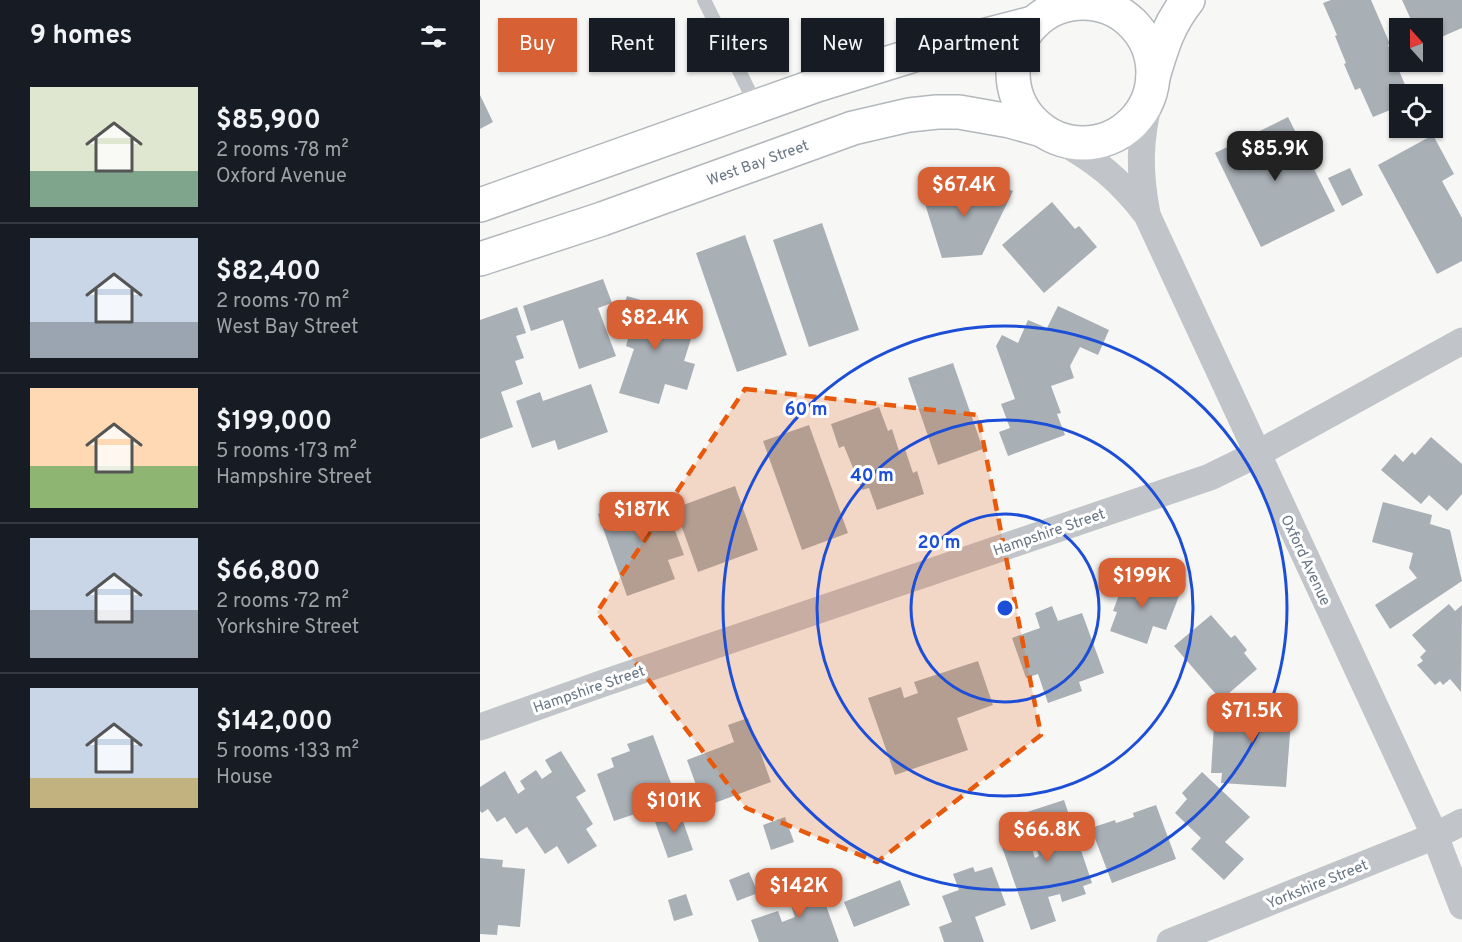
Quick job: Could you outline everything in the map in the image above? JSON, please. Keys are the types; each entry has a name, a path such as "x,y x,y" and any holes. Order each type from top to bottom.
{"main road":[{"path":"1012,72 1019,103 1029,118 1050,134 1083,143 1109,138 1133,122 1151,89 1166,34 1176,15 1188,0"},
{"path":"1040,19 1059,7 1082,2 1104,6 1119,13 1132,23 1142,36 1149,52 1152,61 1151,89"},
{"path":"480,205 817,85 896,61"},
{"name":"West Bay Street","path":"480,259 602,219 853,128 909,115 959,112 1010,121 1050,134"}],"street":[{"name":"Oxford Avenue","path":"1147,215 1140,157 1142,127 1151,89"},
{"name":"Oxford Avenue","path":"1050,134 1084,153 1108,171 1147,215 1435,836 1462,906"},
{"name":"Hampshire Street","path":"480,727 1210,477 1257,454 1462,340"},
{"name":"Yorkshire Street","path":"1170,942 1435,836 1462,822"}],"lane":[{"path":"704,0 757,107"}],"highlighted area":[{"path":"745,389 978,415 1041,735 877,862 746,808 597,612"}],"building":[{"path":"1331,0 1371,0 1389,42 1389,72 1400,72 1405,84 1389,84 1389,110 1373,117 1360,88 1355,90 1344,64 1346,63 1335,36 1337,35 1323,3"},
{"path":"1402,0 1462,0 1462,28 1443,36 1443,18 1410,18"},
{"path":"480,95 493,122 480,129"},
{"path":"1288,117 1335,211 1261,247 1215,153"},
{"path":"1428,138 1435,138 1454,174 1442,181 1462,218 1462,261 1437,274 1378,165"},
{"path":"1350,168 1363,195 1342,206 1328,178"},
{"path":"945,180 953,205 954,191 976,192 976,207 989,180 1013,191 982,255 942,258 920,188"},
{"path":"1052,202 1075,229 1079,226 1097,247 1044,293 1002,245"},
{"path":"822,223 859,330 809,347 773,240"},
{"path":"745,235 787,355 737,372 696,253"},
{"path":"603,279 612,303 598,308 616,356 579,369 563,320 531,331 523,306"},
{"path":"627,296 685,313 678,336 691,339 684,361 695,364 687,390 665,384 659,404 619,393 634,349 626,346 632,324 619,320"},
{"path":"1058,306 1109,330 1098,355 1080,347 1070,366 1074,378 1051,386 1061,413 1057,414 1065,435 1008,456 999,432 1010,428 1001,404 1015,399 996,346 1002,335 1018,343 1028,320 1047,328"},
{"path":"517,307 526,333 516,336 524,358 515,361 523,384 501,392 513,427 480,439 480,320"},
{"path":"953,363 983,449 938,465 908,378"},
{"path":"591,384 608,432 558,450 555,440 532,448 516,401 540,392 543,401"},
{"path":"879,407 888,431 892,429 899,451 905,449 913,473 917,471 924,494 877,510 869,488 862,490 844,446 839,448 831,424"},
{"path":"809,425 848,533 802,550 763,441"},
{"path":"1431,437 1462,464 1462,494 1447,511 1429,495 1421,504 1381,470 1395,454 1403,462 1412,452 1415,455"},
{"path":"735,486 758,550 698,572 675,508"},
{"path":"661,492 684,555 668,560 675,579 627,596 598,514"},
{"path":"1383,502 1432,515 1430,524 1450,530 1462,581 1390,629 1375,605 1417,578 1409,568 1413,553 1372,542"},
{"path":"1127,573 1150,582 1149,586 1179,596 1166,630 1153,626 1147,644 1110,631 1117,612 1113,611"},
{"path":"1449,604 1455,611 1462,605 1461,692 1450,679 1443,685 1440,681 1435,685 1417,665 1423,661 1420,657 1426,651 1412,635"},
{"path":"1052,606 1058,621 1082,613 1104,673 1079,682 1082,691 1048,703 1038,674 1026,678 1012,638 1040,628 1035,613"},
{"path":"1211,615 1231,638 1235,635 1247,650 1244,653 1257,669 1221,700 1174,646"},
{"path":"978,661 993,705 957,718 968,750 895,775 868,698 901,687 904,698 918,693 914,682"},
{"path":"1226,703 1292,707 1286,787 1221,783 1222,773 1211,773 1215,709 1226,710"},
{"path":"748,718 771,782 704,807 687,760 734,742 728,725"},
{"path":"653,735 672,786 636,799 641,812 614,821 597,774 614,767 611,758 630,751 627,744"},
{"path":"561,751 586,791 576,797 593,824 586,829 597,846 568,864 557,846 545,854 527,827 516,834 505,817 497,822 488,809 482,813 480,811 480,787 505,771 518,794 525,789 520,781 536,770 542,779 552,772 545,760"},
{"path":"1202,772 1250,817 1225,842 1244,859 1224,880 1191,849 1201,838 1175,813 1187,799 1182,793"},
{"path":"1064,800 1092,883 1083,886 1086,894 1062,902 1060,894 1048,897 1056,921 1031,930 1001,844 1027,835 1035,858 1039,856 1024,813"},
{"path":"1156,805 1176,859 1112,883 1091,828 1115,820 1116,823 1134,817 1133,813"},
{"path":"679,810 693,850 668,858 654,819"},
{"path":"785,817 794,842 771,850 763,825"},
{"path":"480,858 503,860 502,867 525,869 520,927 498,925 497,935 480,934"},
{"path":"973,867 975,872 992,867 1006,905 975,917 984,942 944,942 939,927 952,922 942,896 959,890 953,874"},
{"path":"749,872 758,893 737,901 729,880"},
{"path":"817,880 839,942 759,942 751,920 778,911 782,922 795,917 786,891"},
{"path":"900,880 910,905 854,927 844,902"},
{"path":"686,894 693,915 674,921 668,900"}]}
